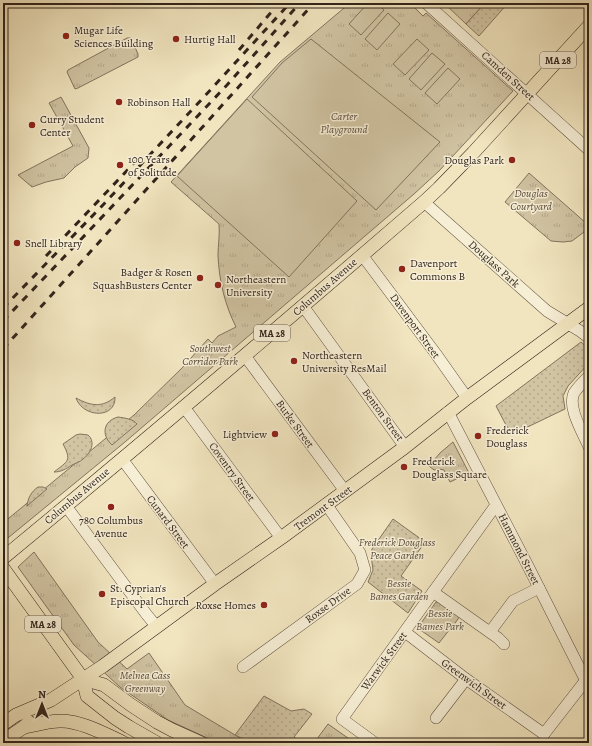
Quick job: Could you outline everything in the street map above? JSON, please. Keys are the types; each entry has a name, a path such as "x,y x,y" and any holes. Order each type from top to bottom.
{"main road":[{"name":"Columbus Avenue","path":"3,558 245,356 424,202 473,153 589,26"},
{"name":"Tremont Street","path":"3,724 16,715 51,700 102,666 405,447 448,412 589,308"},
{"name":"MA 28","path":"3,568 83,679"},
{"path":"157,743 129,728 88,697 83,679 104,685 150,718 201,743"},
{"name":"Tremont Street","path":"3,741 24,727 51,700"},
{"path":"24,727 43,723 65,721 87,726 124,743"}],"street":[{"name":"Camden Street","path":"426,3 589,150"},
{"name":"Douglass Park","path":"424,202 547,311 589,338"},
{"name":"Davenport Street","path":"362,255 467,398"},
{"name":"Benton Street","path":"303,306 405,447"},
{"name":"Burke Street","path":"245,356 345,491"},
{"path":"589,376 573,395 572,404 589,447"},
{"name":"Coventry Street","path":"184,407 281,538"},
{"name":"Hammond Street","path":"448,412 587,683"},
{"name":"Cunard Street","path":"122,459 215,584"},
{"name":"Roxse Drive","path":"243,667 357,584 365,570 360,553 326,504"},
{"name":"Warwick Street","path":"375,743 342,719 496,505"},
{"path":"66,506 147,615 157,626"},
{"path":"490,632 513,601 539,588"},
{"path":"433,592 490,632 504,644"},
{"name":"Greenwich Street","path":"405,632 466,679 544,734 587,683"},
{"path":"436,718 466,679"}],"green space":[{"name":"Carter Playground","path":"350,3 410,3 423,16 426,13 513,91 439,171 414,194 125,442 3,542 3,523 134,415 182,368 208,339 212,343 218,336 236,327 221,283 218,255 219,224 171,182 280,62"},
{"path":"368,3 376,3 384,10 361,35 349,24"},
{"path":"444,3 485,3 466,24"},
{"path":"485,3 508,3 479,36 466,24"},
{"path":"388,13 400,24 377,50 365,39"},
{"path":"127,38 131,38 138,57 75,89 67,72 68,70"},
{"path":"311,39 440,142 376,210 252,97 282,63"},
{"path":"417,39 429,50 405,75 393,64"},
{"path":"432,53 445,64 421,90 409,79"},
{"path":"448,68 460,79 437,104 425,93"},
{"path":"61,97 89,148 88,158 75,167 64,178 32,187 18,175 73,146 49,103"},
{"path":"247,99 357,201 289,277 177,176"},
{"name":"Douglas Courtyard","path":"529,173 586,223 584,232 572,241 551,241 505,202"},
{"path":"581,342 589,349 589,363 568,386 563,396 565,409 513,434 506,425 496,406"},
{"path":"115,397 114,404 110,409 105,412 98,413 85,409 80,405 76,398 96,405 106,403"},
{"path":"118,417 126,418 137,424 112,445 106,437 105,429 109,422"},
{"path":"80,434 88,435 92,441 92,447 86,457 63,470 54,472 65,463 68,457 63,444"},
{"path":"453,442 469,473 450,482 444,470 434,470 429,466 440,453"},
{"path":"38,487 47,489 27,506 30,495"},
{"path":"393,519 425,542 401,576 422,591 408,613 368,582 373,570 371,555 372,549"},
{"name":"Melnea Cass Greenway","path":"34,552 98,642 127,669 149,653 185,705 251,743 218,743 168,720 120,687 74,645 18,567"},
{"name":"Bessie Bames Park","path":"436,602 439,602 460,616 439,643 419,629 419,626"},
{"path":"264,696 291,711 304,709 312,714 294,737 302,743 251,743 235,735"},
{"path":"328,724 355,743 314,743"}],"railway":[{"path":"239,50 279,3"},
{"path":"3,308 102,206 290,3"},
{"path":"3,321 227,85 300,3"},
{"path":"3,349 314,3"},
{"path":"46,256 137,160"}],"place":[{"name":"Mugar Life Sciences Building","path":"66,36"},
{"name":"Hurtig Hall","path":"176,39"},
{"name":"Robinson Hall","path":"119,102"},
{"name":"Curry Student Center","path":"32,125"},
{"name":"Douglas Park","path":"512,160"},
{"name":"100 Years of Solitude","path":"120,165"},
{"name":"Snell Library","path":"17,243"},
{"name":"Davenport Commons B","path":"402,269"},
{"name":"Badger & Rosen SquashBusters Center","path":"200,278"},
{"name":"Northeastern University","path":"218,285"},
{"name":"Northeastern University ResMail","path":"294,361"},
{"name":"Lightview","path":"275,434"},
{"name":"Frederick Douglass","path":"478,436"},
{"name":"Frederick Douglass Square","path":"404,467"},
{"name":"780 Columbus Avenue","path":"111,507"},
{"name":"St. Cyprian's Episcopal Church","path":"102,594"},
{"name":"Roxse Homes","path":"264,605"}],"park label":[{"name":"Southwest Corridor Park","path":"210,354"},
{"name":"Frederick Douglass Peace Garden","path":"397,548"},
{"name":"Bessie Bames Garden","path":"399,589"}]}
